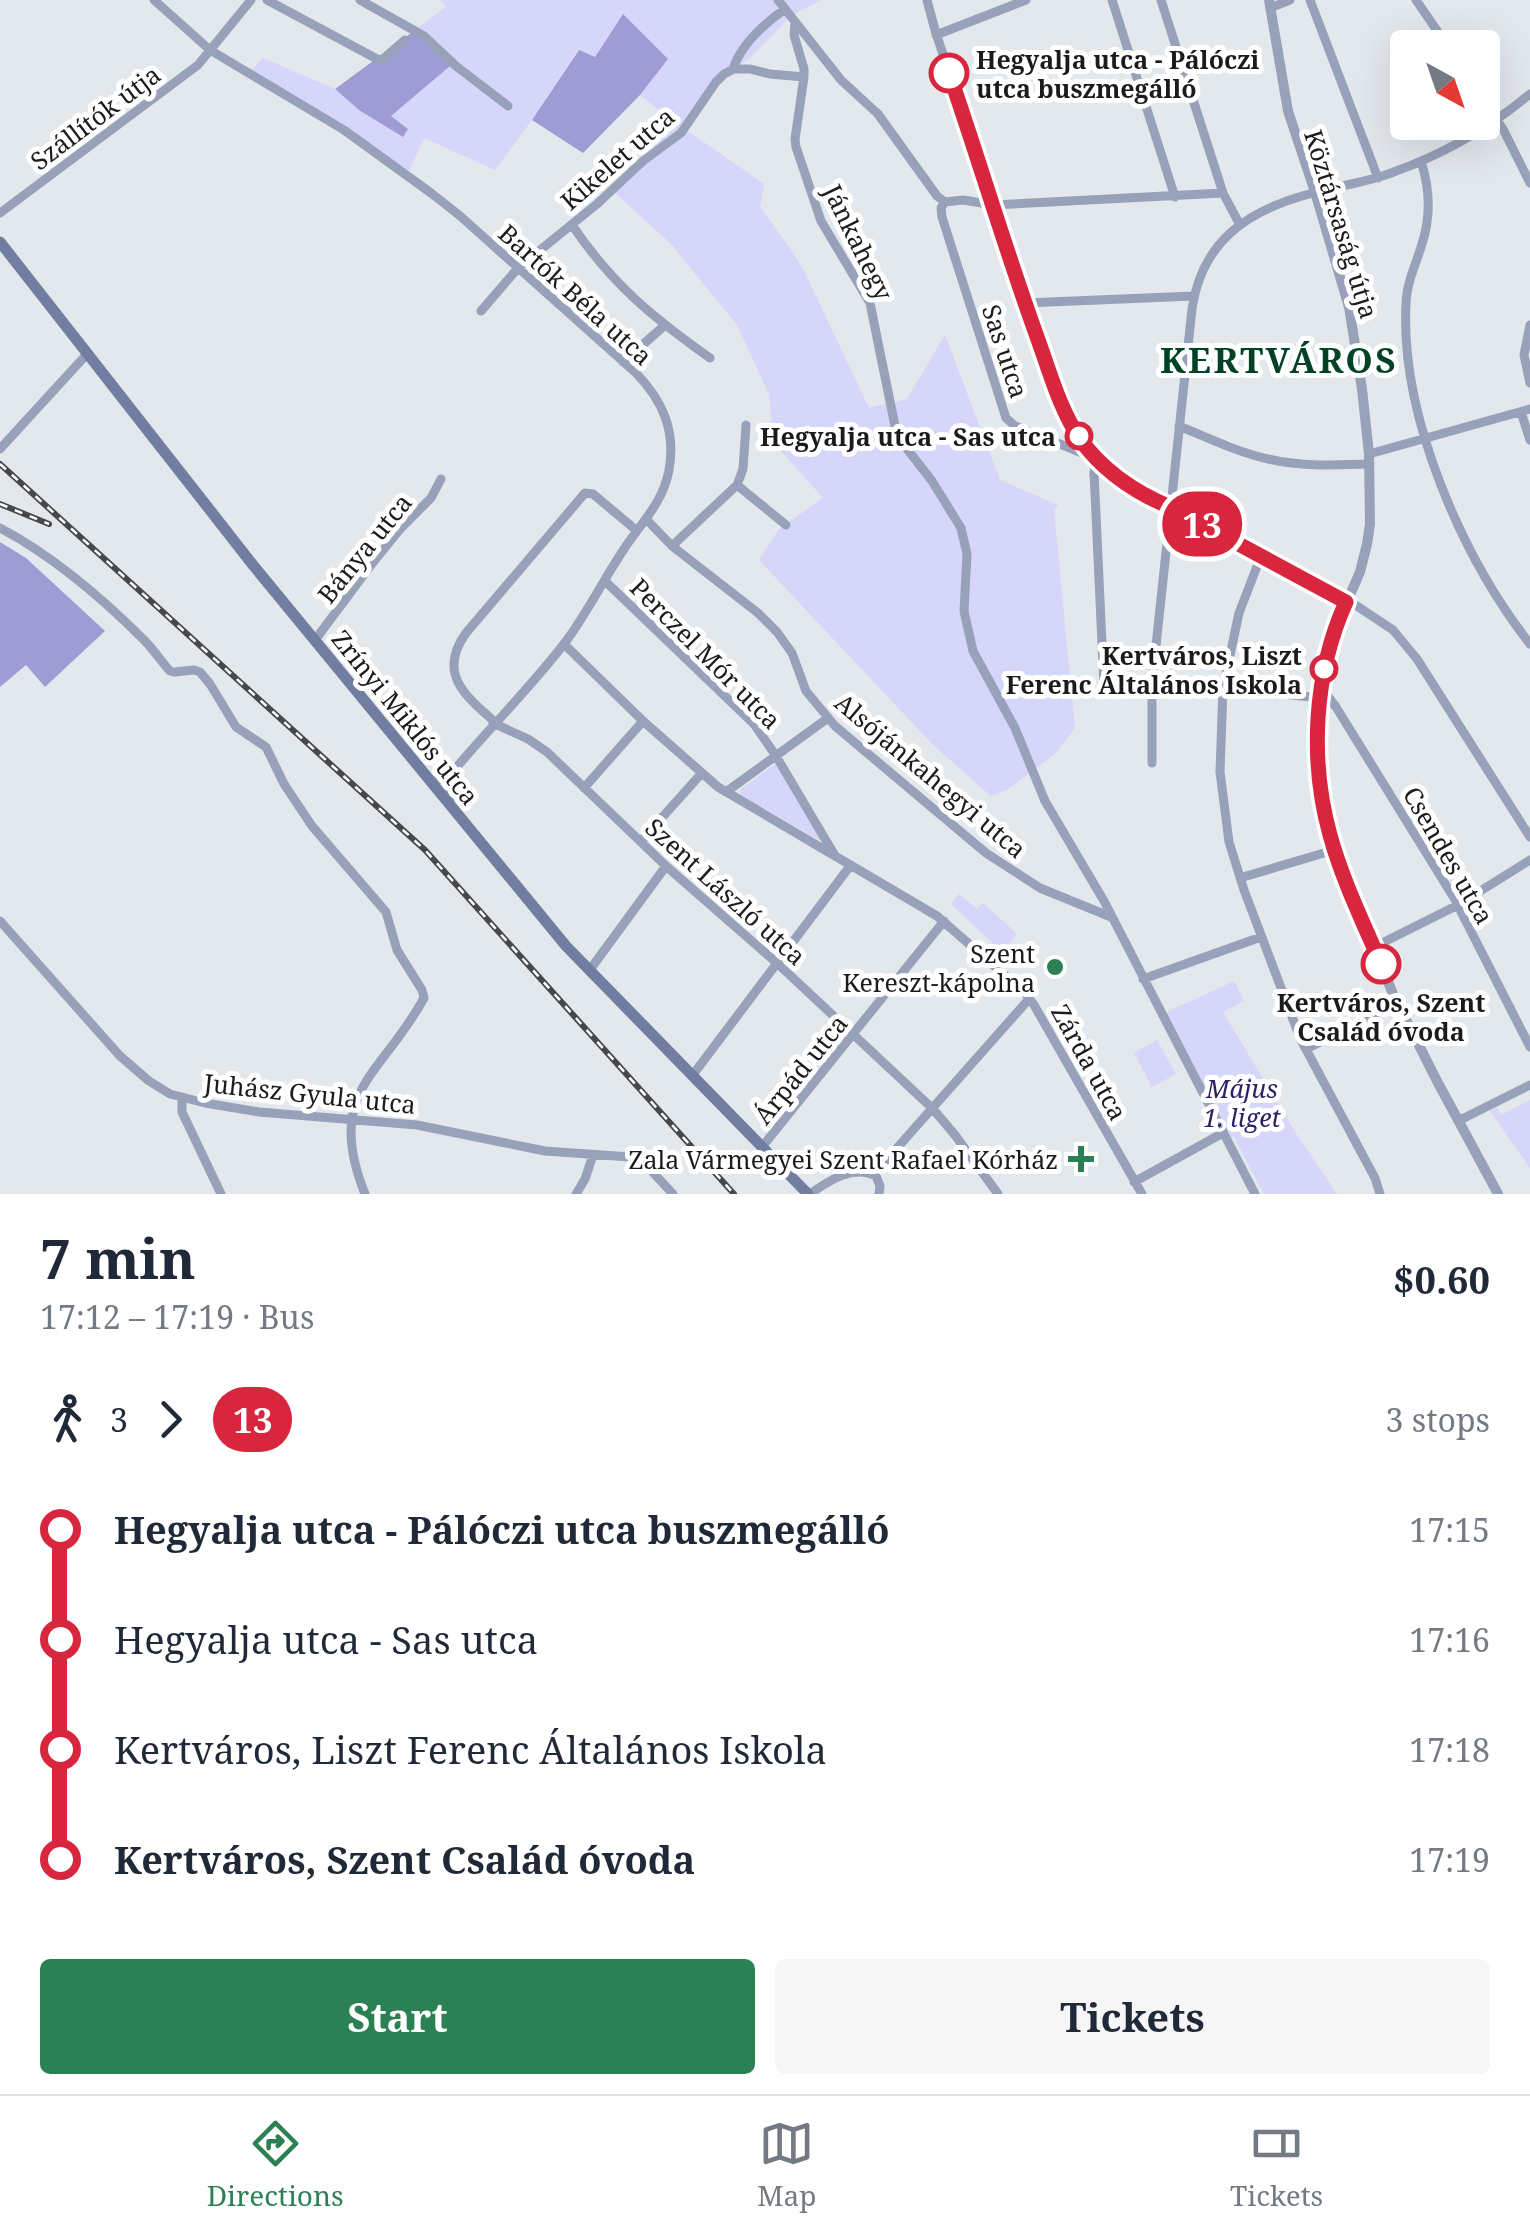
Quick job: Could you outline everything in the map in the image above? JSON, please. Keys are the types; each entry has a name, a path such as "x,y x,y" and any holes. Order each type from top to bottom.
{"main road":[{"name":"Zrínyi Miklós utca","path":"0,242 315,640 588,971 809,1194"}],"street":[{"name":"Bartók Béla utca","path":"154,0 210,50 344,130 459,216 624,362 666,414 670,463 658,502 564,644 456,768"},
{"name":"Szállítók útja","path":"0,213 198,65 251,0"},
{"path":"267,0 377,60 405,40"},
{"path":"360,0 424,36 508,106"},
{"path":"927,0 1024,303 1067,416 1080,438 1096,459 1143,496 1388,626 1402,639 1530,837"},
{"path":"936,35 1026,0"},
{"path":"1112,0 1175,197"},
{"path":"1161,0 1223,194 1240,225"},
{"path":"1270,4 1290,0"},
{"path":"1310,0 1378,178"},
{"path":"1416,0 1437,30"},
{"path":"782,4 794,24"},
{"name":"Kikelet utca","path":"481,311 518,268 681,133 716,82 733,69 747,44 782,4"},
{"name":"Köztársaság útja","path":"1270,4 1288,111 1349,307 1369,459 1367,544 1360,572 1330,641 1321,696 1319,774 1326,820 1334,850 1398,1004 1498,1194"},
{"name":"Jánkahegy","path":"794,24 804,69 796,148 824,229 870,303 896,436 944,498 965,540 968,554 964,611 973,650 1015,728 1045,801 1109,913 1255,1194"},
{"name":"Sas utca","path":"794,24 841,80 878,114 944,202 942,217 1006,418 1015,426 1096,459"},
{"path":"733,69 804,77"},
{"path":"1500,117 1530,94"},
{"path":"1500,125 1530,183"},
{"path":"1152,763 1152,683 1170,507 1194,296 1208,257 1240,225 1273,206 1378,178 1462,140"},
{"path":"1420,161 1427,191 1427,222 1410,277 1406,306 1411,375 1442,487 1470,550 1530,644"},
{"path":"944,202 963,200 994,205 1223,194"},
{"path":"572,224 595,258 639,304 710,358"},
{"path":"1024,303 1194,296"},
{"path":"1530,325 1524,355 1530,383"},
{"path":"624,362 664,326"},
{"path":"0,449 87,354"},
{"path":"1179,426 1238,450 1278,461 1324,466 1369,459 1526,411 1530,440"},
{"path":"672,546 738,485 746,424"},
{"path":"1096,459 1104,686"},
{"name":"Bánya utca","path":"315,640 401,528 431,498 441,479"},
{"path":"738,485 786,525"},
{"name":"Szent László utca","path":"636,530 593,494 586,493 466,633 454,657 455,676 466,694 494,723 533,742 933,1109 998,1194"},
{"name":"Alsójánkahegyi utca","path":"647,520 672,546 777,632 792,653 806,691 828,718 986,854 1040,888 1109,913"},
{"path":"0,528 38,551 104,604 170,670 200,672 236,727 266,747 284,784 318,835 386,912 397,950 424,998 353,1106 352,1156 365,1194"},
{"path":"1261,556 1236,624 1222,688 1222,792 1229,842 1261,937 1306,1049 1380,1194"},
{"name":"Perczel Mór utca","path":"605,581 747,717 776,756 836,857"},
{"name":"Zárda utca","path":"564,644 700,774 944,921 1030,998 1142,1194"},
{"path":"1152,683 1202,684 1202,689"},
{"path":"1222,688 1321,696"},
{"name":"Csendes utca","path":"1321,696 1327,696 1336,707 1458,905 1530,1047"},
{"path":"726,792 828,718"},
{"path":"584,788 643,721"},
{"path":"431,782 456,768"},
{"path":"450,805 456,768"},
{"path":"641,841 700,774"},
{"path":"1240,878 1334,850"},
{"path":"1374,947 1458,905 1530,860"},
{"path":"588,971 666,866"},
{"path":"692,1076 850,866"},
{"name":"Árpád utca","path":"762,1148 944,921"},
{"name":"Juhász Gyula utca","path":"0,922 120,1056 157,1087 182,1098 260,1112 432,1126 546,1151 635,1158 672,1194"},
{"path":"1143,979 1261,937"},
{"path":"874,1174 1030,998"},
{"path":"1306,1049 1398,1004"},
{"path":"1458,1121 1530,1085"},
{"path":"182,1098 182,1112 221,1194"},
{"path":"1134,1182 1223,1133"},
{"path":"576,1194 593,1154"},
{"path":"809,1194 864,1170 874,1174 879,1194"}],"green space":[{"path":"440,0 821,0 792,15 750,58 718,82 682,127 764,184 760,207 806,275 869,408 907,399 945,335 1000,480 1058,505 1054,510 1075,728 1055,754 1008,789 991,796 933,745 759,560 779,529 823,498 773,442 769,394 737,325 671,244 613,191 675,123 640,95 667,59 622,15 595,57 578,50 495,170 424,138 409,171 248,74 263,58 335,89 359,110 390,116 411,33 446,7"},
{"path":"775,764 823,839 741,795 740,790"},
{"path":"959,894 977,909 983,903 1017,934 1002,952 951,904"},
{"name":"Május 1. liget","path":"1234,981 1244,1001 1223,1012 1337,1194 1264,1194 1233,1135 1229,1143 1165,1013"},
{"path":"1157,1040 1176,1074 1152,1087 1134,1053"},
{"path":"1530,1100 1530,1168 1490,1111 1497,1108 1501,1115"}],"shaded area":[{"path":"623,14 668,59 640,95 583,153 532,120 579,50 595,57"},
{"path":"411,33 450,66 391,116 408,129 403,137 359,110 335,89"},
{"path":"0,542 26,558 105,631 45,687 26,665 0,687"}],"railway":[{"path":"0,464 425,850 734,1194"},
{"path":"0,504 49,524"}],"bus line":[{"name":"13","path":"949,73 1024,303 1062,404 1080,438 1096,459 1143,496 1346,602 1330,641 1324,669 1318,731 1319,774 1334,850 1381,964"}],"place":[{"name":"Hegyalja utca - Pálóczi utca buszmegálló","path":"949,73"},
{"name":"Hegyalja utca - Sas utca","path":"1079,436"},
{"name":"Kertváros, Liszt Ferenc Általános Iskola","path":"1324,669"},
{"name":"Kertváros, Szent Család óvoda","path":"1381,964"},
{"name":"Szent Kereszt-kápolna","path":"1055,967"},
{"name":"Zala Vármegyei Szent Rafael Kórház","path":"1081,1159"}],"district":[{"name":"KERTVÁROS","path":"1279,359"}]}
